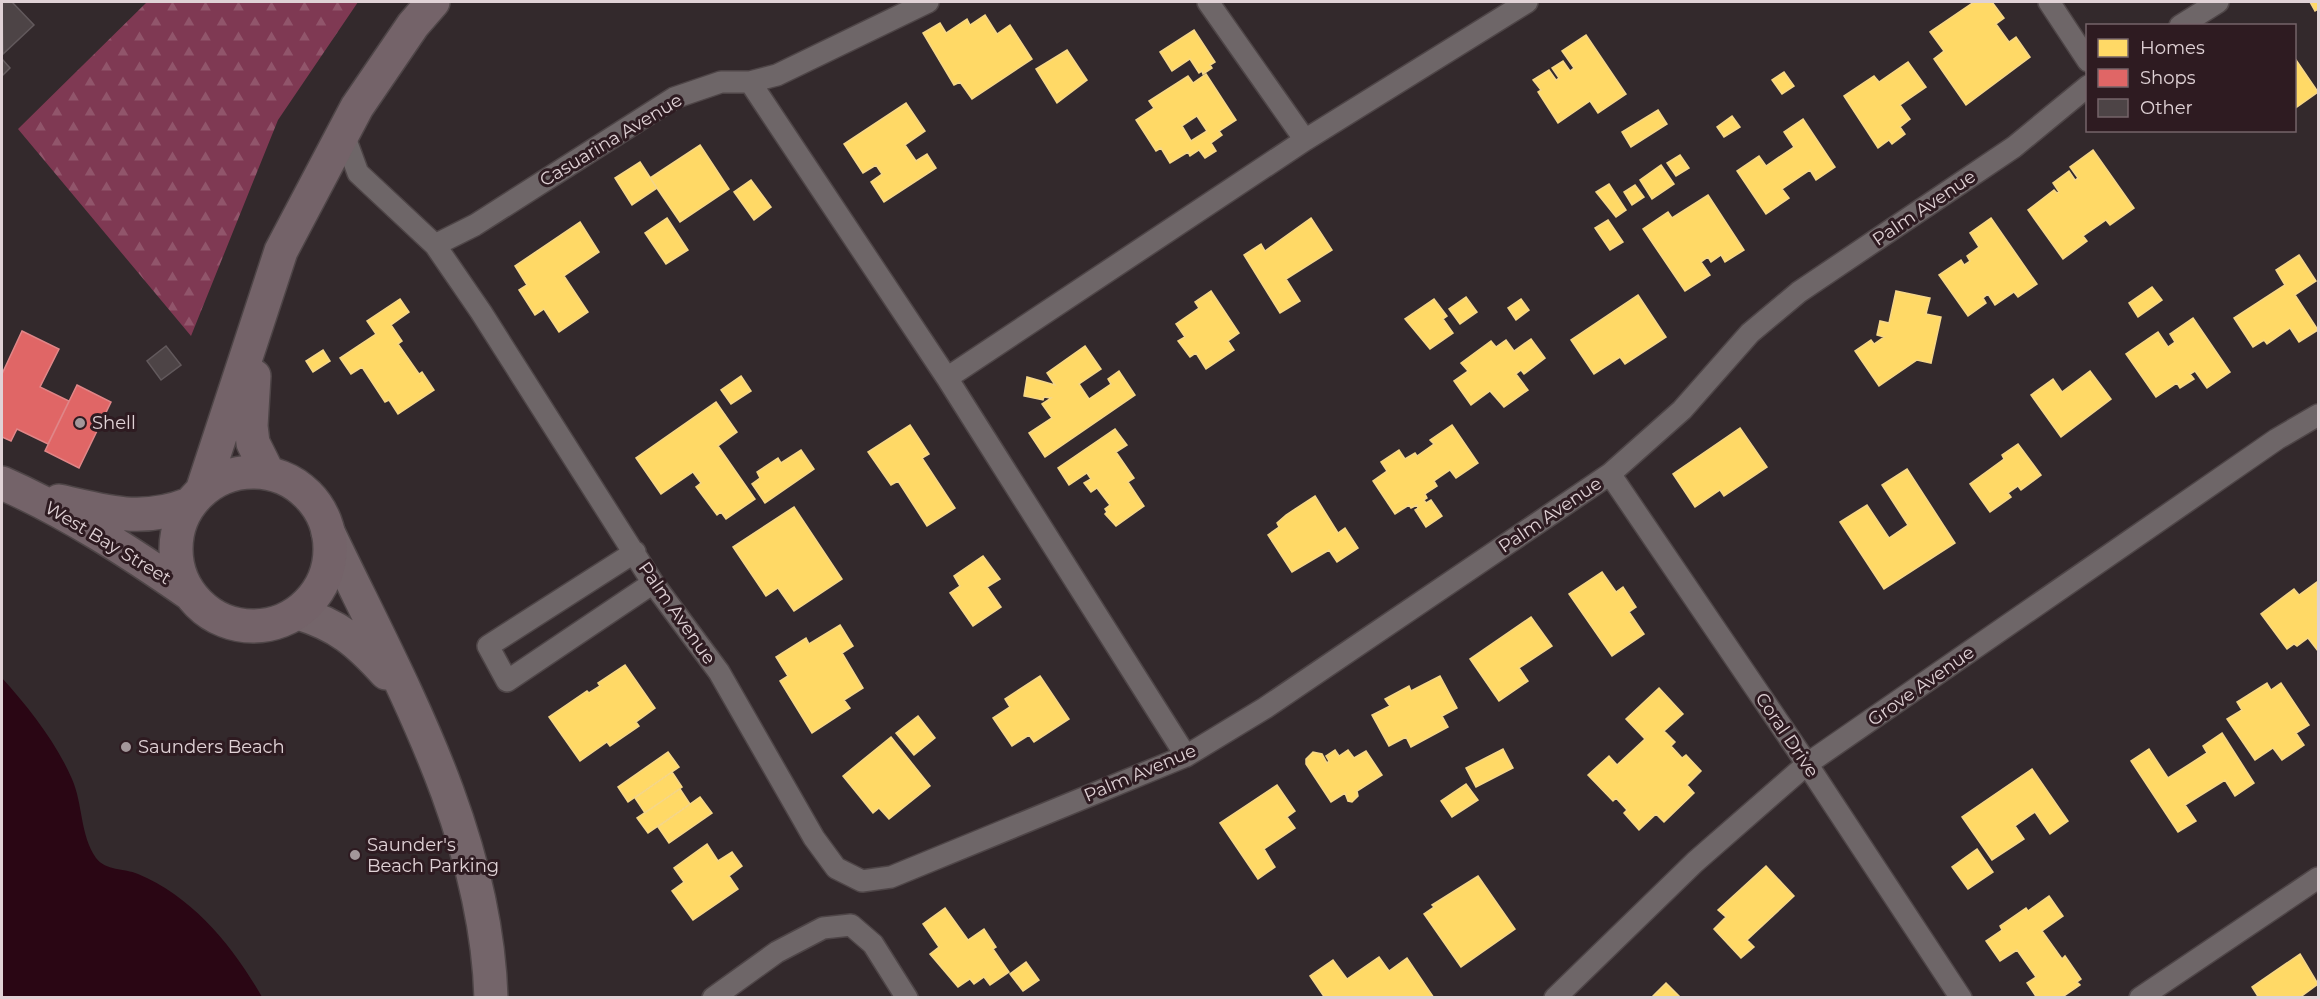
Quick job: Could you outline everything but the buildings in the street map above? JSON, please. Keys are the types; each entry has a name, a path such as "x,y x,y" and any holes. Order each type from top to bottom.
{"highway":[{"path":"196,497 281,251 343,132 407,34 434,2"},
{"path":"263,306 251,426 253,443 268,473"},
{"name":"West Bay Street","path":"247,472 268,473 285,479 307,494 322,515 331,550 328,568 311,601 298,614 281,622 264,626 234,625 208,612 190,594 141,560 13,488 117,514 142,516 167,513 196,497 226,476 247,472"},
{"name":"West Bay Street","path":"190,594 182,580 176,549 177,533 196,497"}],"main road":[{"name":"West Bay Street","path":"328,532 438,766 464,836 485,941 491,998"},
{"name":"West Bay Street","path":"298,614 339,628 366,650 405,694"}],"street":[{"name":"Casuarina Avenue","path":"435,245 475,225 674,98 721,82 750,82 777,75 928,2"},
{"path":"1208,2 1305,140"},
{"path":"947,378 1305,140 1527,2"},
{"path":"2049,2 2086,58"},
{"path":"2183,24 2218,2"},
{"path":"750,82 947,378 1186,756"},
{"name":"Palm Avenue","path":"343,132 358,173 435,245 482,312 653,583 719,672 814,838 836,868 862,881 891,877 1186,756 1265,708 1610,474 1682,410 1750,333 1799,292 2014,147 2086,88"},
{"path":"316,183 358,173"},
{"name":"Grove Avenue","path":"1556,998 1695,862 1807,764 2277,439 2319,415"},
{"name":"Coral Drive","path":"1610,474 1807,764 1961,998"},
{"path":"635,552 488,646 507,681 653,583"},
{"path":"2140,998 2319,878"},
{"path":"713,998 777,952 823,928 851,925 873,944 907,998"}],"green space":[{"path":"147,2 358,2 278,120 191,336 18,129"}],"shaded area":[{"path":"2,678 41,726 66,765 76,789 87,839 96,858 105,865 133,872 158,884 194,910 225,942 262,997 2,997"}],"place":[{"name":"Shell","path":"80,423"},
{"name":"Saunders Beach","path":"126,747"},
{"name":"Saunder's Beach Parking","path":"355,855"}]}
